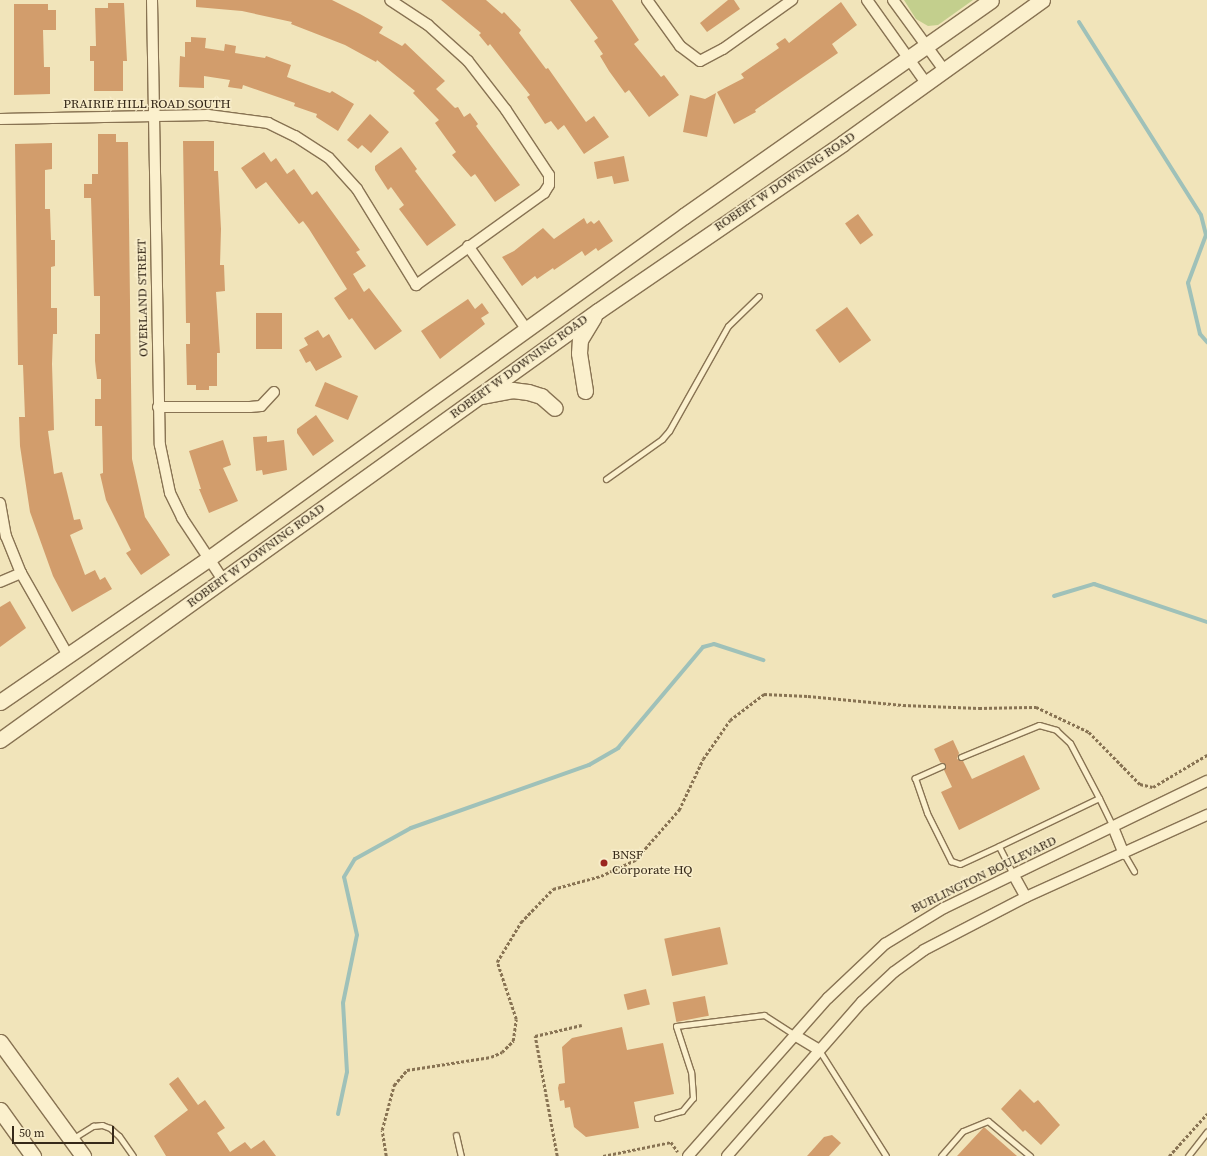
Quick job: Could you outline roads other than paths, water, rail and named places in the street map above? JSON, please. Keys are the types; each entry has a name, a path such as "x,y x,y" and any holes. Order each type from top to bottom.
{"main road":[{"name":"ROBERT W DOWNING ROAD","path":"0,702 68,657 208,559 991,0"},
{"name":"ROBERT W DOWNING ROAD","path":"0,740 598,311 926,83 1042,0"},
{"path":"585,391 579,352 580,340 598,311"},
{"path":"477,397 512,390 528,392 541,396 555,408"},
{"path":"0,1042 82,1156"},
{"path":"0,1110 33,1156"}],"street":[{"name":"OVERLAND STREET","path":"152,0 158,407 164,471 170,493 208,559 223,580"},
{"path":"390,0 428,25 468,61 506,110 549,175 549,186 544,194 468,246 527,330"},
{"path":"647,0 680,46 700,61 724,49 792,0"},
{"path":"867,0 926,83"},
{"path":"893,0 944,70"},
{"name":"PRAIRIE HILL ROAD SOUTH","path":"0,119 154,115 243,118 268,122 295,136 329,158 357,189 416,285 468,246"},
{"path":"158,407 261,406 274,392"},
{"path":"0,503 6,536 21,573 68,657"},
{"path":"0,582 21,573"},
{"name":"BURLINGTON BOULEVARD","path":"688,1156 796,1036 828,998 885,944 931,914 1207,781"},
{"path":"727,1156 862,1002 894,972 959,930 1026,897 1124,854 1207,815"},
{"path":"1113,827 1124,854"},
{"path":"1013,874 1026,897"},
{"path":"796,1036 819,1050"}],"lane":[{"path":"606,479 662,439 669,431 728,326 759,296"},
{"path":"961,757 1039,725 1056,730 1070,743 1113,827"},
{"path":"942,766 915,778 927,813 951,860 960,864 1099,798"},
{"path":"999,846 1013,874"},
{"path":"1124,854 1134,871"},
{"path":"656,1118 682,1111 693,1098 691,1072 676,1026 764,1015 796,1036"},
{"path":"819,1050 886,1156"},
{"path":"941,1156 963,1130 988,1121 1030,1156"},
{"path":"71,1140 93,1126 102,1125 110,1128 119,1136 133,1156"},
{"path":"1188,1156 1207,1132"},
{"path":"456,1135 461,1156"}],"waterway":[{"path":"1079,22 1201,215 1206,235 1188,283 1200,334 1207,342"},
{"path":"1054,596 1094,584 1207,622"},
{"path":"338,1114 347,1072 343,1003 357,935 344,877 355,859 411,828 589,765 618,748 703,647 714,644 763,660"}],"place":[{"name":"BNSF Corporate HQ","path":"604,863"}]}
